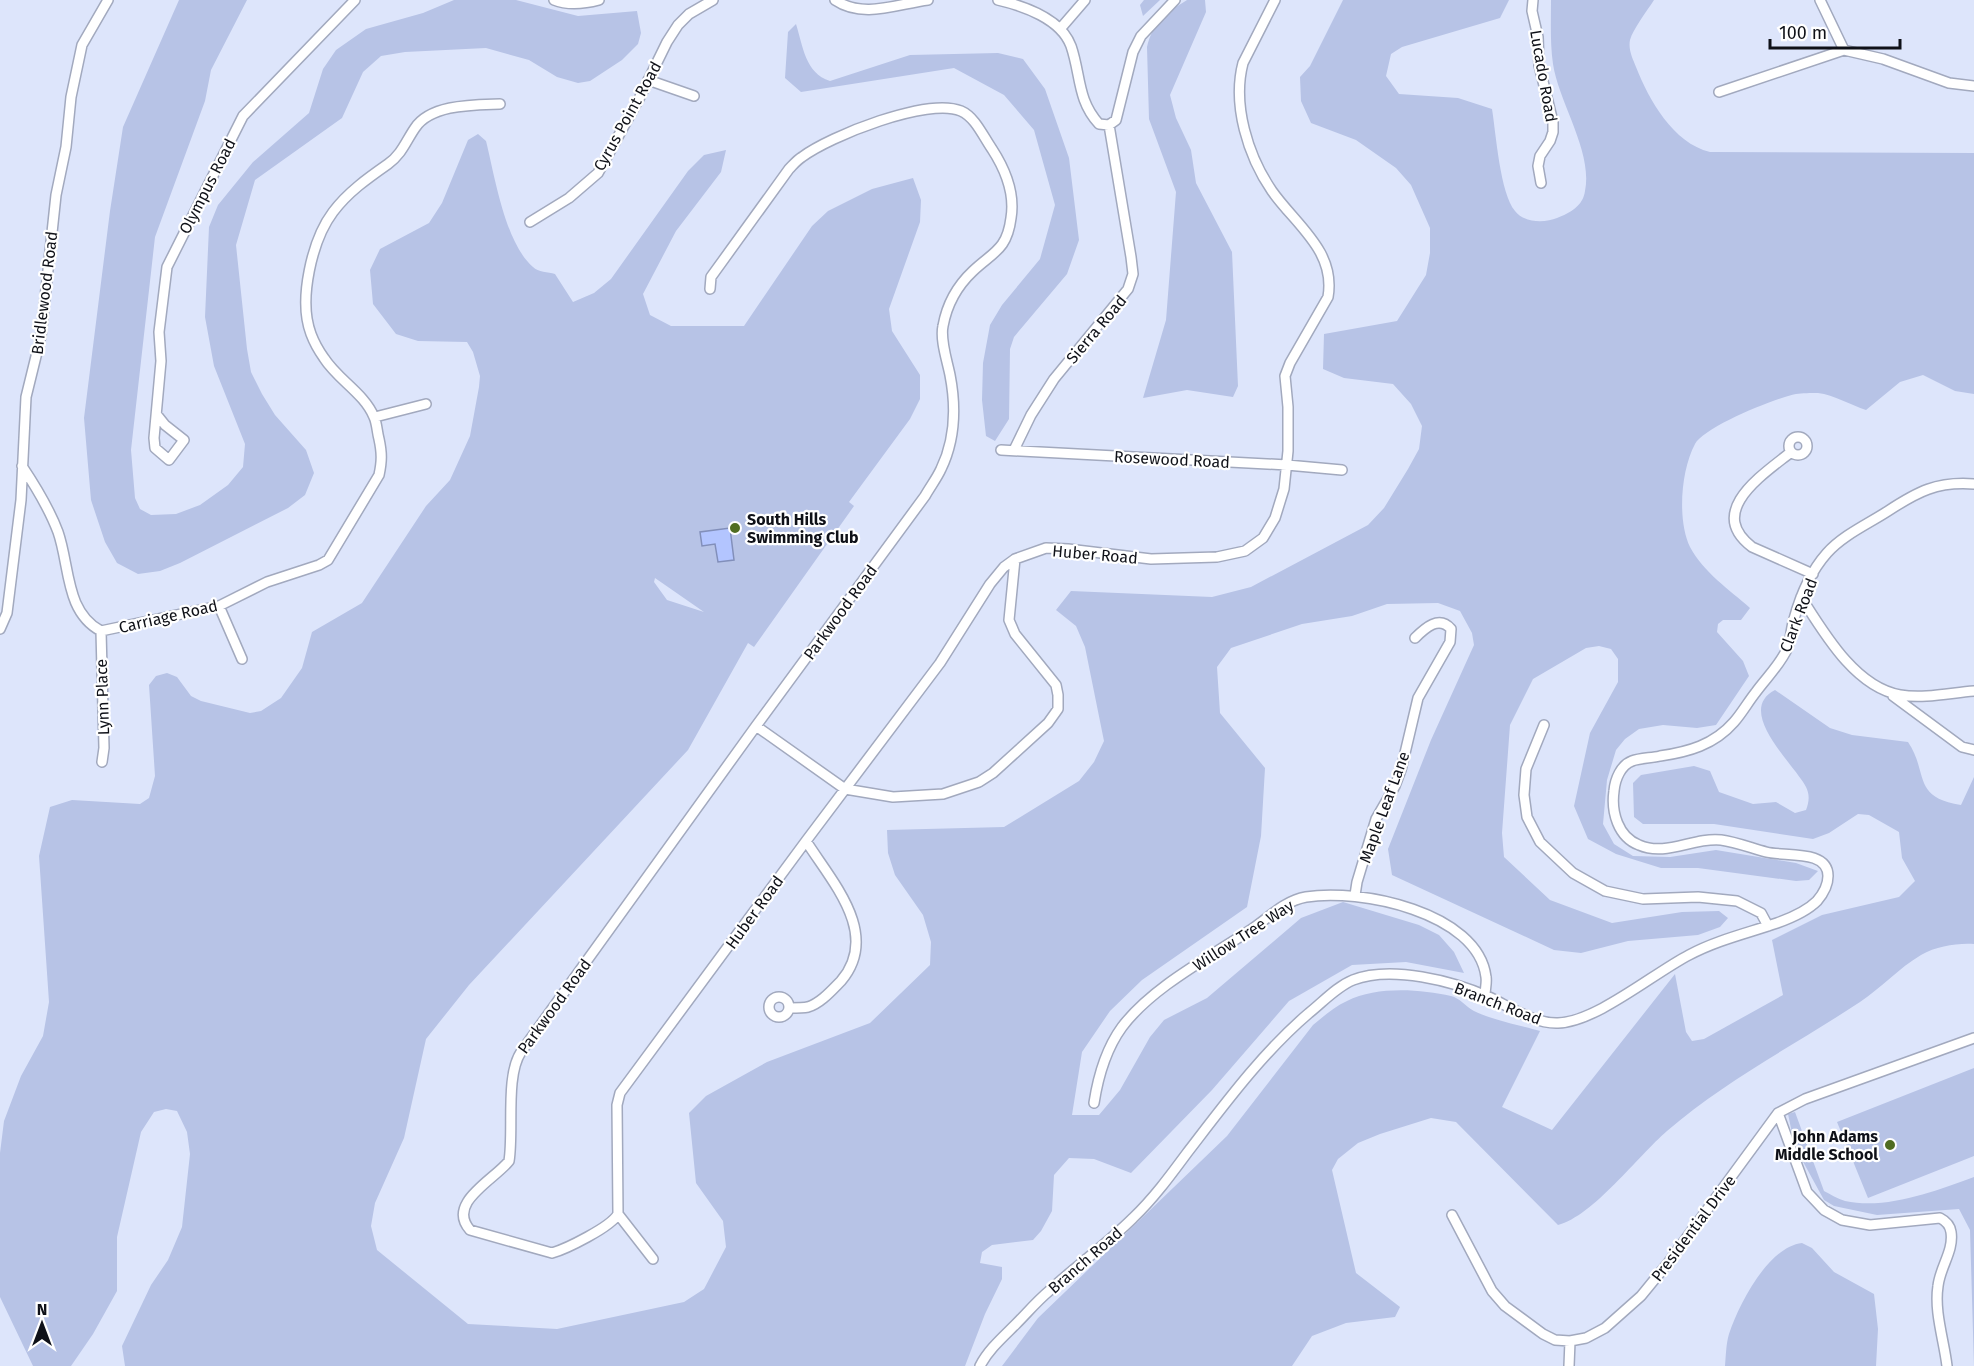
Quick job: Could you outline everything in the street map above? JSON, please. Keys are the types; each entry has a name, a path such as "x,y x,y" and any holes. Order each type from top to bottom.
{"street":[{"name":"Bridlewood Road","path":"0,629 7,614 21,500 26,397 41,336 56,195 66,147 75,70 82,45 108,0"},
{"name":"Olympus Road","path":"157,415 165,425 184,440 169,460 155,448 154,438 161,361 159,332 166,267 243,116 354,0"},
{"path":"554,0 562,3 582,4 599,0"},
{"name":"Cyrus Point Road","path":"530,222 569,198 598,173 678,25 689,14 713,0"},
{"path":"835,0 856,9 873,10 928,0"},
{"path":"998,0 1015,4 1038,14 1060,29 1070,45 1083,100 1090,114 1099,124 1109,125 1116,120 1133,52 1141,36 1175,0"},
{"path":"1060,29 1084,0"},
{"name":"Huber Road","path":"618,1214 617,1105 620,1093 940,663 990,584 1004,567 1015,559 1046,548 1151,559 1217,557 1245,551 1263,538 1275,518 1284,489 1287,465 1288,407 1285,376 1290,363 1329,297 1330,287 1327,264 1320,249 1272,191 1256,161 1245,129 1241,107 1240,74 1246,56 1275,0"},
{"name":"Lucado Road","path":"1533,0 1532,11 1538,37 1539,65 1553,122 1550,141 1540,156 1538,166 1541,183"},
{"path":"1820,0 1844,50"},
{"path":"1719,92 1844,50 1883,59 1949,83 1974,86"},
{"path":"648,80 694,96"},
{"path":"426,404 375,417 362,399 325,360 310,333 307,314 308,282 316,243 333,211 354,189 393,161 405,147 416,126 429,115 447,109 500,104"},
{"name":"Parkwood Road","path":"618,1214 611,1222 561,1251 552,1253 470,1230 464,1224 462,1215 463,1207 468,1199 501,1171 509,1161 515,1061 925,496 942,469 950,444 954,415 942,329 946,311 956,290 974,270 996,254 1006,237 1012,216 1009,186 1004,170 970,117 960,110 944,108 906,112 868,125 823,144 795,163 711,277 710,289"},
{"name":"Sierra Road","path":"1014,450 1031,415 1054,380 1128,289 1131,281 1133,274 1131,257 1109,125"},
{"name":"Carriage Road","path":"22,466 40,493 58,532 77,608 89,625 100,631 219,606 267,582 328,560 379,475 383,459 375,417"},
{"name":"Rosewood Road","path":"1001,450 1342,470"},
{"path":"1791,452 1740,497 1736,510 1736,523 1743,541 1752,547 1813,574"},
{"name":"Clark Road","path":"1732,724 1780,661 1787,647 1792,622 1801,597 1827,552 1841,540 1912,495 1943,484 1974,484"},
{"path":"756,726 845,789 893,796 943,794 979,782 993,773 1048,723 1058,709 1056,685 1015,634 1009,620 1015,559"},
{"path":"1801,597 1829,640 1860,675 1888,692 1962,747 1974,750"},
{"path":"219,606 242,659"},
{"name":"Maple Leaf Lane","path":"1355,895 1376,819 1395,786 1401,770 1418,698 1450,642 1451,629 1447,623 1438,622 1427,626 1415,638"},
{"name":"Lynn Place","path":"100,631 104,748 102,762"},
{"path":"1888,692 1921,696 1974,691"},
{"name":"Branch Road","path":"980,1366 990,1351 1047,1292 1092,1256 1149,1202 1257,1066 1288,1031 1336,990 1355,980 1381,974 1432,979 1485,995 1544,1022 1560,1023 1579,1019 1618,999 1692,953 1804,912 1817,901 1826,889 1828,879 1828,871 1821,860 1808,856 1770,853 1719,839 1702,840 1668,849 1651,849 1624,837 1614,810 1614,788 1619,773 1629,761 1680,753 1706,745 1732,724"},
{"path":"1544,725 1526,769 1524,795 1527,817 1540,842 1573,873 1605,891 1643,899 1698,897 1737,901 1761,913 1768,926"},
{"path":"790,1008 808,1007 830,992 849,971 856,956 856,933 847,903 806,841"},
{"name":"Willow Tree Way","path":"1094,1103 1098,1079 1112,1043 1136,1011 1170,983 1254,928 1280,907 1306,897 1355,895 1424,913 1452,928 1469,942 1482,962 1486,978 1485,995"},
{"name":"Presidential Drive","path":"1570,1341 1586,1338 1605,1328 1641,1296 1668,1263 1778,1113 1805,1099 1974,1038"},
{"path":"1778,1113 1808,1192 1824,1210 1842,1220 1870,1225 1940,1218 1946,1221 1951,1228 1952,1243 1938,1286 1939,1321 1947,1366"},
{"path":"618,1214 653,1259"},
{"path":"1452,1215 1492,1291 1504,1306 1543,1334 1555,1340 1570,1341 1569,1366"}],"shaded area":[{"path":"179,0 247,0 211,70 205,101 155,237 131,450 135,498 140,509 151,515 176,514 200,505 228,485 243,467 245,444 214,366 205,317 209,227 218,205 253,162 309,113 323,69 336,50 366,29 423,13 454,0 516,0 578,16 637,11 641,33 638,44 622,60 590,81 578,83 557,77 529,60 486,48 405,52 381,56 363,72 342,118 255,180 236,245 251,372 275,415 306,450 314,473 305,495 288,508 180,563 160,571 138,574 117,563 105,542 91,500 84,418 123,127"},
{"path":"1144,0 1160,0 1143,16 1140,5"},
{"path":"1187,0 1205,0 1206,12 1170,95 1176,118 1191,150 1196,183 1232,252 1238,386 1233,397 1187,390 1143,398 1166,320 1176,192 1149,119 1147,47 1161,19"},
{"path":"1343,0 1509,0 1500,18 1402,47 1391,54 1386,76 1399,94 1458,98 1492,109 1502,177 1510,202 1519,215 1535,221 1552,220 1567,214 1582,201 1585,191 1586,176 1580,144 1556,79 1553,64 1551,0 1654,0 1630,40 1632,58 1641,80 1664,118 1685,140 1710,152 1974,153 1974,394 1955,391 1923,375 1900,382 1866,410 1824,394 1796,394 1741,414 1701,437 1695,444 1686,467 1682,495 1683,523 1690,547 1702,565 1750,608 1741,620 1723,620 1718,624 1717,632 1743,661 1749,676 1716,725 1697,728 1663,725 1639,729 1625,739 1616,750 1607,780 1603,824 1614,844 1633,856 1670,857 1716,850 1796,863 1818,871 1809,880 1796,881 1698,868 1661,868 1616,854 1588,839 1574,806 1590,733 1618,682 1618,659 1611,649 1599,646 1586,648 1533,679 1510,725 1502,833 1504,857 1550,900 1612,923 1682,912 1719,911 1728,918 1720,927 1698,935 1628,941 1581,953 1554,950 1392,875 1388,849 1431,740 1474,645 1472,633 1460,611 1438,603 1387,604 1352,616 1302,624 1231,648 1217,667 1220,713 1265,768 1261,836 1247,907 1142,980 1110,1011 1082,1052 1072,1115 1099,1115 1120,1090 1150,1037 1164,1020 1207,998 1301,918 1343,902 1419,925 1439,935 1454,952 1464,973 1406,962 1352,965 1289,1001 1212,1090 1131,1173 1094,1159 1069,1158 1054,1175 1052,1211 1033,1240 992,1245 982,1252 980,1263 1002,1267 1002,1279 985,1314 965,1366 125,1366 122,1346 151,1285 168,1260 182,1227 190,1154 187,1132 177,1111 166,1109 154,1112 141,1132 117,1237 117,1291 93,1334 71,1366 33,1366 0,1297 0,1153 4,1121 21,1076 43,1036 49,1002 39,856 50,807 72,800 140,804 149,798 155,776 149,685 156,676 167,673 177,677 191,696 201,701 250,713 261,711 281,698 302,668 312,632 362,603 426,506 450,480 470,436 479,387 480,376 473,352 467,342 418,341 396,334 373,304 370,270 380,249 429,223 442,203 468,140 478,134 486,141 502,208 523,256 535,269 555,274 573,302 594,293 611,279 688,171 704,155 726,150 721,172 676,231 643,294 650,315 671,326 744,326 812,226 828,211 872,189 913,178 921,200 920,222 889,309 892,331 920,375 920,399 910,419 849,502 854,506 754,647 748,643 688,750 469,985 426,1039 404,1138 375,1203 371,1226 377,1250 468,1324 557,1329 684,1302 704,1289 726,1247 723,1221 696,1183 689,1113 706,1096 767,1062 870,1023 930,965 931,942 923,915 895,875 888,853 887,830 1004,827 1079,781 1094,762 1104,741 1085,647 1076,626 1056,610 1071,591 1212,597 1251,587 1368,525 1384,508 1408,469 1419,449 1422,426 1411,404 1393,384 1344,378 1323,369 1324,334 1397,321 1426,275 1430,253 1430,228 1411,185 1396,168 1356,140 1311,123 1301,101 1300,77 1310,66","holes":["655,578 704,612 667,600 654,582"]},
{"path":"796,24 810,65 815,72 830,81 910,55 998,53 1023,59 1045,89 1069,158 1079,240 1067,274 1014,337 1010,349 1009,419 995,441 986,436 982,400 983,363 990,325 1002,305 1040,259 1055,205 1034,130 1004,95 954,68 801,92 785,78 788,32"},
{"path":"730,528 734,560 718,562 715,544 702,546 700,532"},
{"path":"1775,690 1830,728 1852,735 1908,742 1928,790 1945,801 1961,805 1974,777 1974,944 1940,947 1913,960 1860,1002 1713,1095 1667,1131 1586,1210 1558,1225 1456,1122 1431,1118 1358,1143 1338,1159 1332,1170 1356,1273 1400,1307 1395,1317 1346,1323 1312,1336 1292,1366 1002,1366 1038,1318 1227,1136 1313,1025 1342,1003 1359,996 1384,991 1426,992 1454,997 1480,1014 1540,1031 1502,1107 1552,1130 1675,974 1686,1032 1692,1041 1704,1039 1783,995 1772,940 1822,915 1899,897 1915,881 1902,858 1899,832 1869,815 1858,814 1829,833 1813,839 1714,824 1643,824 1634,817 1633,783 1641,775 1694,766 1710,771 1719,792 1753,804 1776,802 1795,813 1806,810 1809,798 1806,787 1771,738 1764,724 1761,711 1764,699"},
{"path":"1974,1068 1974,1156 1868,1198 1837,1122"},
{"path":"1795,1112 1824,1191 1842,1200 1861,1203 1894,1201 1911,1198 1974,1177 1974,1366 1970,1230 1959,1209 1877,1215 1834,1206 1824,1200 1795,1147 1788,1114"},
{"path":"1802,1243 1812,1248 1834,1272 1874,1294 1878,1329 1876,1366 1725,1366 1729,1334 1756,1279 1778,1255"}],"place":[{"name":"South Hills Swimming Club","path":"735,528"},
{"name":"John Adams Middle School","path":"1890,1145"}]}
